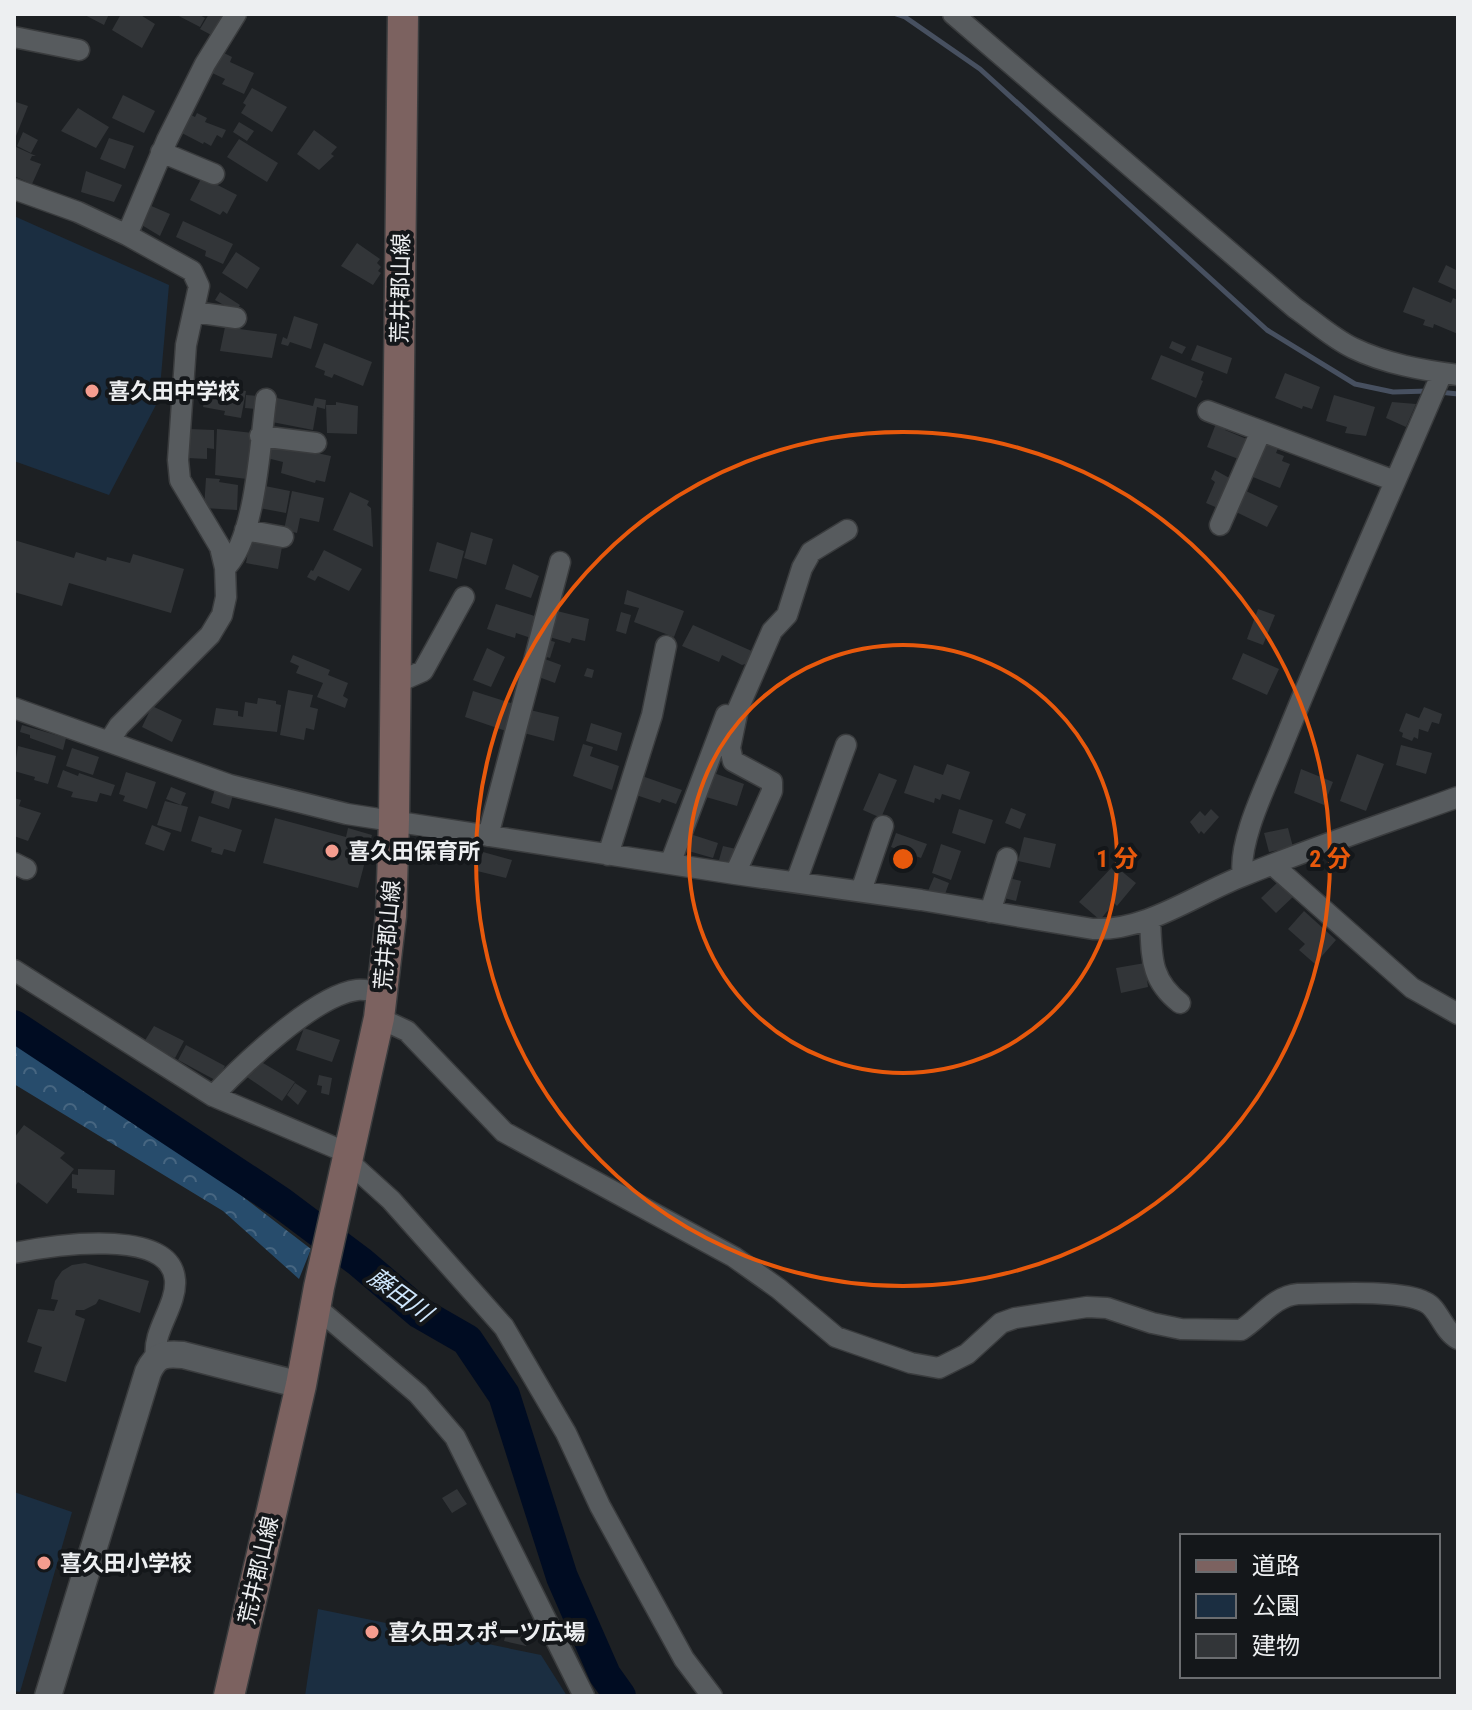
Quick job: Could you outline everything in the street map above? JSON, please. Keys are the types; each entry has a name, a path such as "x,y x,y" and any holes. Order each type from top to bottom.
{"main road":[{"name":"荒井郡山線","path":"229,1696 348,1165 381,1005 391,916 403,14"}],"street":[{"path":"127,235 161,152 205,64 236,14"},
{"path":"953,14 1295,308 1350,346 1376,358 1450,374 1395,481 1328,632 1260,802 1243,851 1243,876"},
{"path":"14,37 79,50"},
{"path":"161,152 214,174"},
{"path":"14,189 78,212 127,235 192,271 199,286 186,345 178,460 180,480 220,547 225,568 226,597 222,615 210,635 119,726 110,740"},
{"path":"194,312 236,318"},
{"path":"225,568 237,556 245,530 256,481 266,399"},
{"path":"1208,411 1395,481"},
{"path":"1220,525 1261,431"},
{"path":"260,436 316,443"},
{"path":"245,530 283,537"},
{"path":"735,874 772,791 772,782 733,761 730,748 738,709 772,631 787,615 796,580 811,552 847,530"},
{"path":"488,836 560,562"},
{"path":"396,683 423,671 464,597"},
{"path":"608,855 652,715 666,646"},
{"path":"670,864 731,700"},
{"path":"14,708 230,785 347,814 1093,929 1113,930 1150,919 1243,876 1458,797"},
{"path":"796,882 846,745"},
{"path":"861,891 883,826"},
{"path":"990,912 1007,858"},
{"path":"1273,865 1412,988 1458,1014"},
{"path":"1150,919 1157,980 1180,1003"},
{"path":"14,970 213,1096 348,1165 391,1200 504,1327 566,1433 600,1506 677,1647 712,1696"},
{"path":"213,1096 241,1066 322,1005 358,990 381,1005 504,1132 734,1257 779,1289 836,1337 911,1363 939,1368 967,1354 1001,1323 1087,1307 1107,1308 1181,1329 1241,1330 1288,1294 1380,1294 1418,1299 1431,1306 1446,1330 1458,1339"},
{"path":"14,1253 69,1243 135,1247 164,1256 176,1282 156,1344 156,1357 148,1372 48,1696"},
{"path":"318,1297 418,1394 455,1437 584,1696"},
{"path":"156,1357 183,1355 301,1385"}],"green space":[{"path":"14,216 169,285 159,399 109,495 14,461"},
{"path":"14,1041 208,1170 311,1249 299,1279 223,1211 14,1084"},
{"path":"14,1492 72,1512 20,1692 14,1691"},
{"name":"喜久田スポーツ広場","path":"318,1609 541,1655 567,1696 305,1696"}],"building":[{"path":"83,14 109,14 104,25"},
{"path":"121,14 139,14 155,24 142,48 112,30"},
{"path":"175,14 198,14 205,18 200,27"},
{"path":"209,14 228,14 215,37 200,29"},
{"path":"220,51 232,57 230,62 254,73 244,94 222,84 225,79 210,72"},
{"path":"252,88 287,107 272,132 241,113"},
{"path":"123,95 155,111 144,133 112,118"},
{"path":"16,102 28,106 14,141 14,107"},
{"path":"78,108 109,127 96,148 61,131"},
{"path":"185,112 195,117 197,113 207,118 205,122 226,130 222,138 217,135 211,146 176,130"},
{"path":"239,122 254,131 247,141 233,132"},
{"path":"314,130 337,147 331,154 334,156 319,170 297,154"},
{"path":"23,132 38,140 31,153 17,146"},
{"path":"109,138 134,146 125,169 100,159"},
{"path":"239,139 278,163 267,182 227,157"},
{"path":"16,147 36,156 30,160 41,164 32,184 14,176"},
{"path":"86,171 122,185 114,202 81,192"},
{"path":"202,177 237,195 227,214 223,211 220,215 190,200"},
{"path":"149,205 170,214 160,236 140,224"},
{"path":"183,221 233,244 223,264 205,256 206,251 176,237"},
{"path":"357,243 380,259 377,263 381,273 373,285 341,266"},
{"path":"236,252 260,268 247,289 222,273"},
{"path":"1446,265 1458,271 1458,291 1438,282"},
{"path":"1413,287 1451,303 1453,298 1458,300 1458,334 1434,324 1433,328 1423,325 1425,320 1403,312"},
{"path":"220,292 240,305 236,312 215,300"},
{"path":"294,316 318,324 311,349 290,342 288,346 281,344 283,337 287,339"},
{"path":"225,327 277,334 272,358 220,351"},
{"path":"1172,341 1186,347 1182,354 1169,348"},
{"path":"324,343 372,362 363,386 334,374 332,378 324,375 325,371 315,367"},
{"path":"1197,345 1232,358 1227,374 1191,360"},
{"path":"1161,355 1204,372 1196,398 1151,379"},
{"path":"1285,373 1320,387 1312,409 1303,406 1302,409 1275,398"},
{"path":"207,385 246,391 241,418 203,407"},
{"path":"246,395 258,396 256,409 245,408"},
{"path":"1334,395 1375,407 1366,436 1345,433 1347,427 1326,421"},
{"path":"277,398 313,406 315,398 326,400 325,409 317,407 313,430 272,422"},
{"path":"336,402 358,406 357,434 327,433 326,405 336,405"},
{"path":"1392,402 1416,404 1406,427 1386,418"},
{"path":"1217,421 1227,425 1225,430 1249,440 1241,460 1207,447"},
{"path":"189,429 214,430 214,449 207,448 207,459 188,458"},
{"path":"217,429 253,433 247,479 215,475"},
{"path":"1263,440 1279,446 1276,453 1284,456 1282,461 1290,464 1280,488 1248,475"},
{"path":"270,443 331,456 325,482 316,480 315,483 281,473 283,462 267,458"},
{"path":"1215,470 1233,480 1220,509 1206,503 1215,482 1211,479"},
{"path":"206,478 238,485 237,510 204,508"},
{"path":"260,485 290,491 286,513 254,507"},
{"path":"292,491 324,498 319,522 300,518 297,533 284,530"},
{"path":"1246,491 1278,506 1267,527 1234,511"},
{"path":"350,492 369,501 373,547 333,530"},
{"path":"471,532 493,539 486,565 464,558"},
{"path":"14,540 74,558 76,552 106,561 107,557 130,563 133,554 184,569 171,613 69,583 62,606 14,592"},
{"path":"250,541 264,544 265,541 282,547 278,569 246,563"},
{"path":"437,542 464,551 457,579 429,571"},
{"path":"324,550 362,569 349,591 318,576 315,581 307,577"},
{"path":"513,564 539,576 531,598 505,589"},
{"path":"627,590 684,611 674,637 634,622 639,608 624,604"},
{"path":"496,604 538,617 531,638 516,633 515,638 487,629"},
{"path":"1258,609 1275,615 1263,645 1247,639"},
{"path":"553,610 589,619 585,641 572,638 570,643 546,636"},
{"path":"621,612 631,615 626,634 616,631"},
{"path":"693,625 754,652 749,663 742,665 722,655 719,662 682,646"},
{"path":"545,639 555,642 550,658 540,655"},
{"path":"487,648 505,657 491,687 473,680"},
{"path":"1243,653 1279,669 1267,695 1232,679"},
{"path":"293,655 330,670 328,675 348,683 343,696 348,699 345,708 317,697 323,683 296,673 299,666 290,662"},
{"path":"542,658 561,665 555,683 536,676"},
{"path":"587,668 594,670 592,678 584,676"},
{"path":"288,690 313,695 310,707 318,709 314,730 306,728 304,740 280,735"},
{"path":"473,691 514,704 506,731 465,717"},
{"path":"258,698 281,705 277,732 213,725 216,708 238,711 238,716 243,717 245,702 257,704"},
{"path":"152,706 182,720 172,742 142,727"},
{"path":"1424,707 1442,714 1439,724 1432,722 1428,732 1419,729 1418,739 1414,737 1412,741 1402,737 1403,733 1399,731 1406,713 1419,718"},
{"path":"526,709 559,717 554,741 520,732"},
{"path":"591,723 622,733 617,751 586,741"},
{"path":"22,725 66,738 63,750 20,732"},
{"path":"583,744 593,747 590,756 619,766 612,790 573,776"},
{"path":"1401,745 1432,753 1426,774 1396,765"},
{"path":"18,746 56,756 48,784 14,771"},
{"path":"72,748 99,757 93,775 66,766"},
{"path":"1357,754 1384,764 1366,811 1340,801"},
{"path":"947,764 970,772 960,800 942,794 940,800 935,798 934,803 904,793 914,765 943,775"},
{"path":"1301,769 1333,782 1324,805 1294,793"},
{"path":"63,770 115,785 111,796 100,793 97,802 71,797 73,792 57,787"},
{"path":"126,772 156,782 147,809 123,801 125,796 119,794"},
{"path":"714,773 744,784 737,806 706,797"},
{"path":"879,773 897,780 881,818 863,810"},
{"path":"642,776 682,790 676,804 662,799 660,803 636,795"},
{"path":"171,787 186,793 181,805 166,799"},
{"path":"215,789 233,795 229,809 211,803"},
{"path":"14,798 21,800 19,806 41,813 28,841 14,836"},
{"path":"165,801 188,807 181,832 157,825"},
{"path":"1011,808 1026,814 1020,829 1005,823"},
{"path":"959,809 993,820 985,844 952,833"},
{"path":"1211,809 1219,817 1204,834 1201,831 1199,834 1190,822 1200,811 1205,816"},
{"path":"199,816 242,830 235,852 224,849 222,855 191,841"},
{"path":"275,818 346,837 348,828 372,835 358,888 263,863"},
{"path":"152,825 171,833 164,851 145,844"},
{"path":"1288,828 1293,847 1269,852 1264,833"},
{"path":"896,833 927,844 921,858 891,847"},
{"path":"690,834 718,843 713,858 685,850"},
{"path":"1024,837 1056,844 1050,868 1018,861"},
{"path":"941,844 961,851 951,880 932,873"},
{"path":"723,846 736,849 731,864 719,860"},
{"path":"483,852 512,860 506,878 477,871"},
{"path":"1114,865 1136,883 1117,906 1114,903 1100,920 1079,902"},
{"path":"934,877 949,883 944,897 928,891"},
{"path":"1009,878 1021,881 1016,901 1004,898"},
{"path":"1280,880 1295,895 1276,913 1261,898"},
{"path":"1304,911 1336,940 1315,964 1299,950 1305,944 1288,929"},
{"path":"1145,963 1148,987 1121,993 1116,968"},
{"path":"154,1026 184,1041 175,1058 144,1042"},
{"path":"304,1028 340,1040 332,1062 296,1050"},
{"path":"186,1045 225,1066 217,1081 178,1060"},
{"path":"258,1060 295,1082 282,1101 247,1077"},
{"path":"319,1075 332,1078 329,1095 321,1093 322,1086 317,1085"},
{"path":"295,1083 307,1091 298,1105 287,1095"},
{"path":"24,1125 65,1153 60,1158 74,1169 47,1204 18,1182 14,1188 14,1138"},
{"path":"78,1169 115,1170 114,1195 77,1193 77,1189 72,1188 72,1174 78,1175"},
{"path":"85,1263 149,1281 140,1313 99,1299 84,1310 76,1310 75,1315 85,1319 66,1382 34,1372 42,1347 27,1342 38,1309 54,1311 58,1300 51,1299 55,1281 62,1271"},
{"path":"457,1489 467,1504 452,1513 442,1498"},
{"path":"507,1630 529,1635 526,1646 504,1641"}],"waterway":[{"path":"896,14 905,17 980,69 1267,330 1355,384 1393,392 1429,391"},
{"path":"1439,392 1458,394"},
{"name":"藤田川","path":"14,1026 280,1202 360,1262 420,1313 467,1340 504,1395 562,1577 605,1675 620,1696"}],"place":[{"name":"喜久田中学校","path":"92,391"},
{"name":"喜久田保育所","path":"332,851"},
{"name":"喜久田小学校","path":"44,1563"},
{"name":"喜久田スポーツ広場","path":"372,1632"}]}
